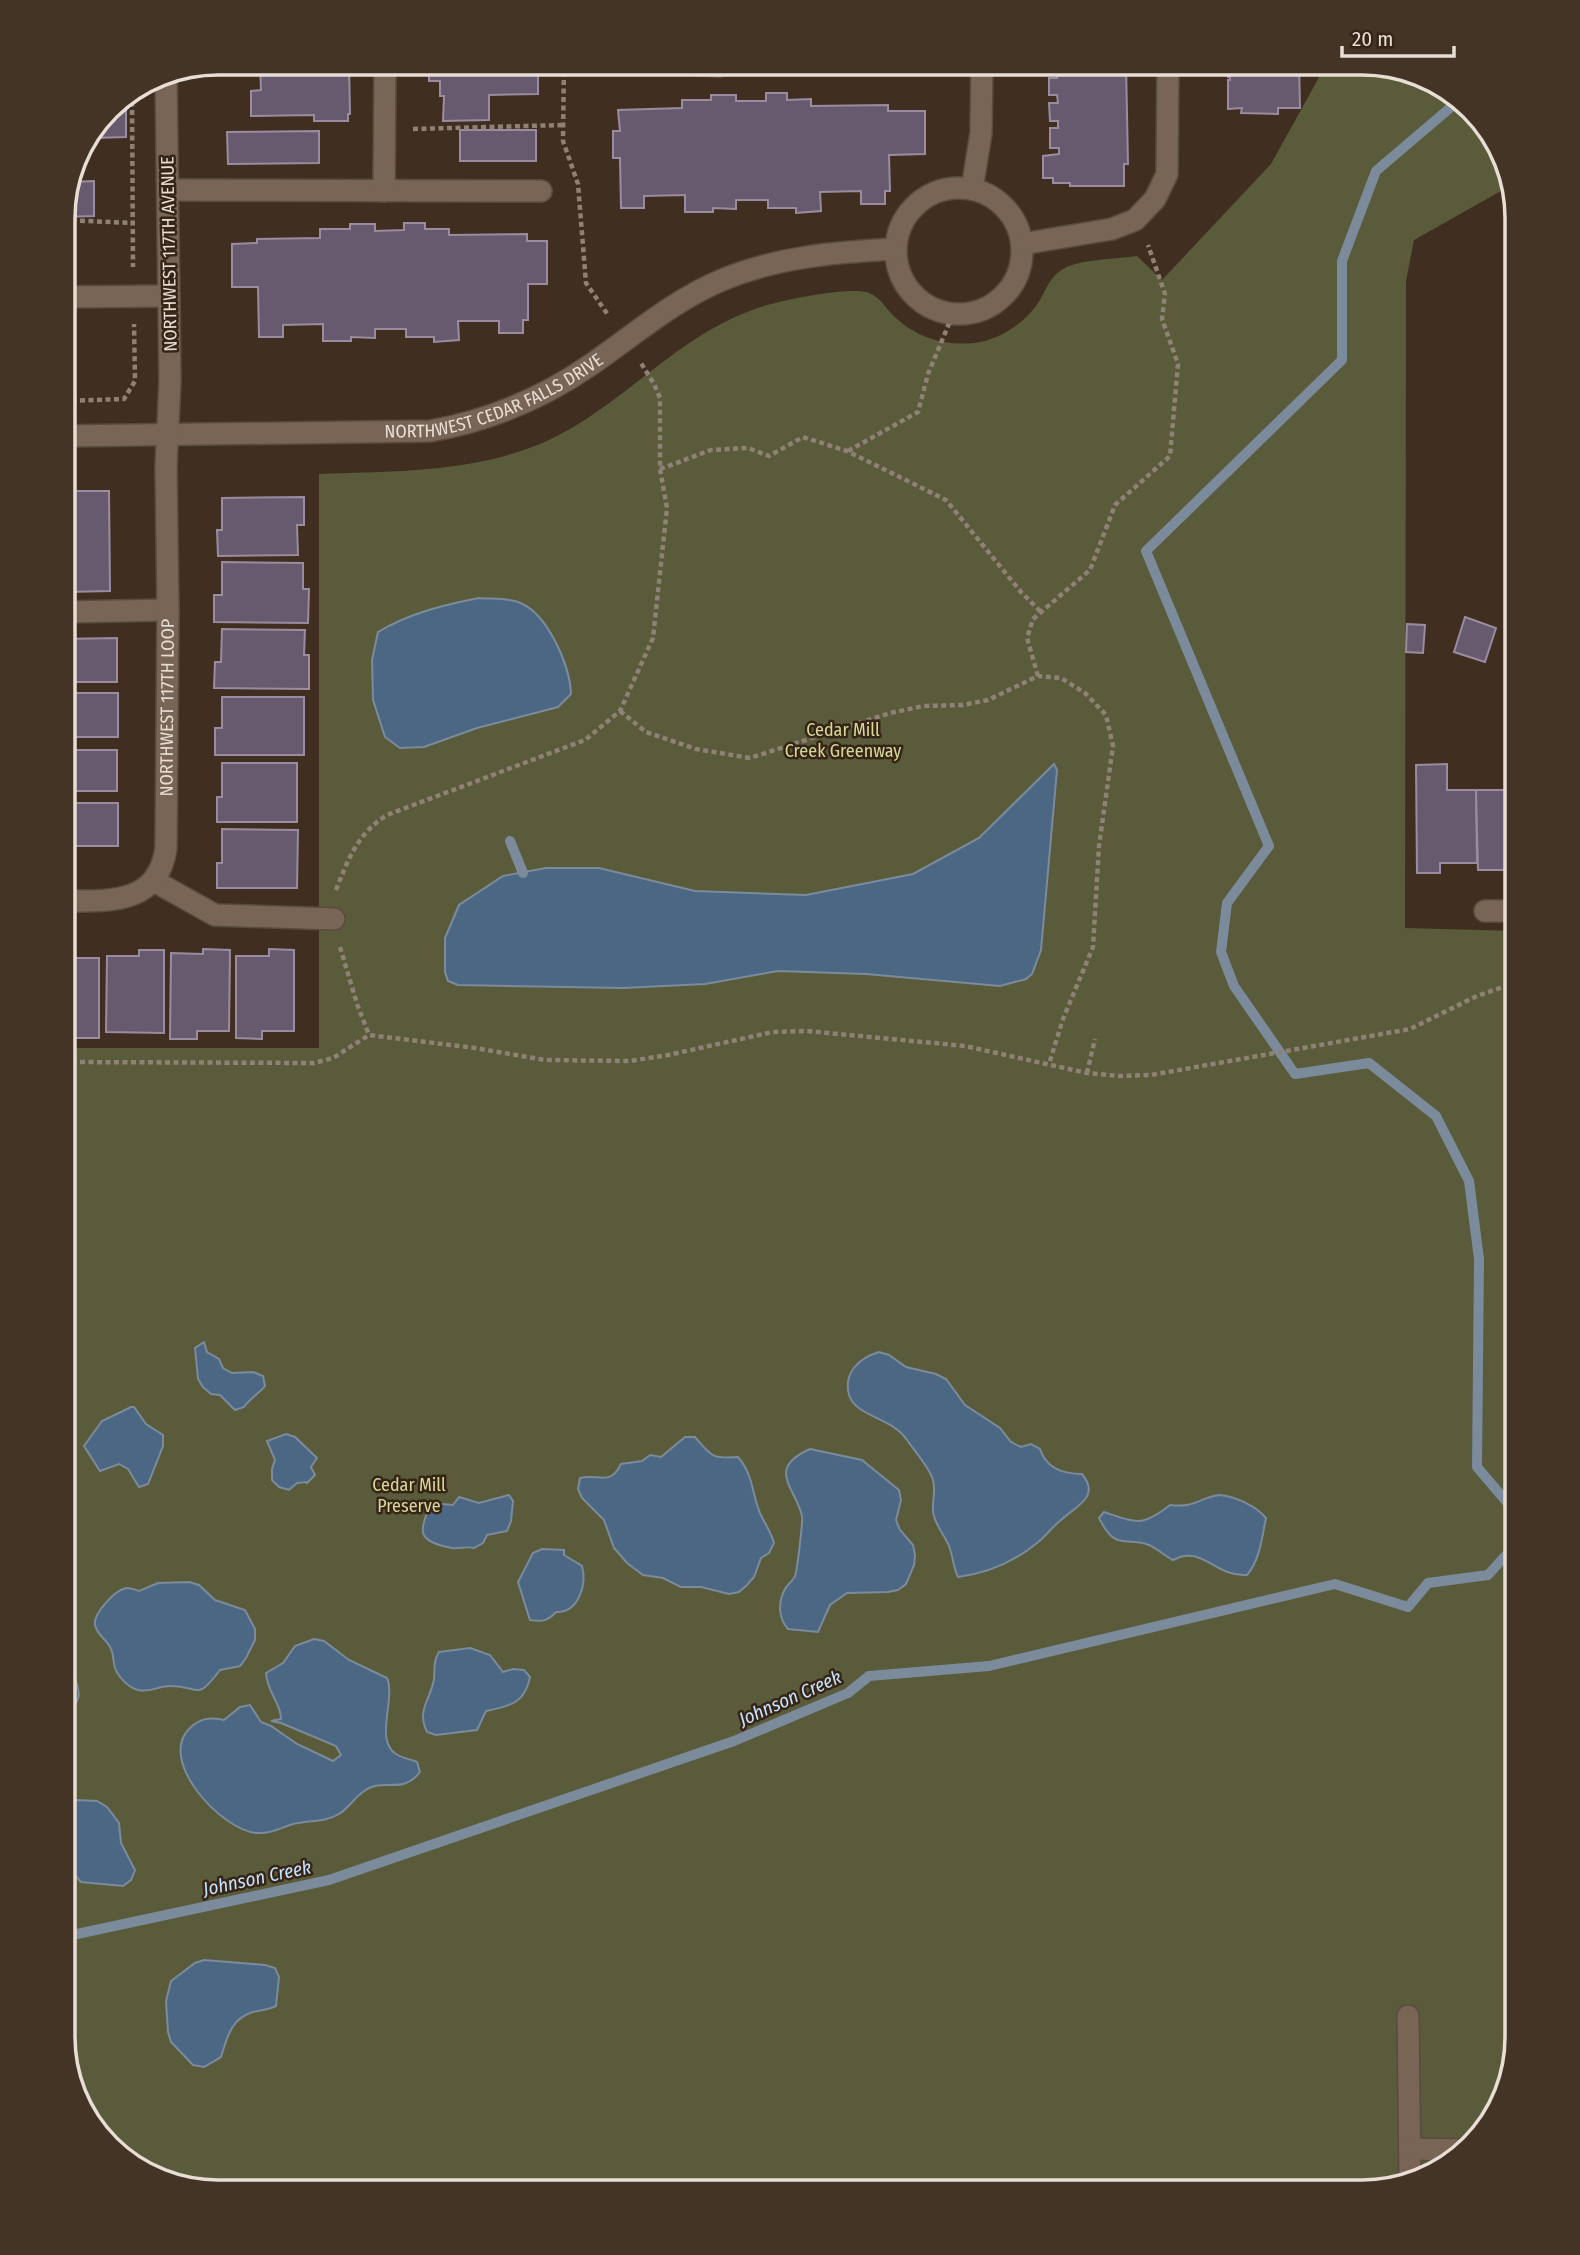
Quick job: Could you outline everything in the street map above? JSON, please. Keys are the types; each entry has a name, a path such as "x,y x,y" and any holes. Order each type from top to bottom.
{"street":[{"path":"384,191 385,76"},
{"path":"972,189 981,133 982,76"},
{"path":"1022,244 1112,229 1135,220 1155,200 1167,174 1168,76"},
{"name":"NORTHWEST 117TH AVENUE","path":"166,85 170,381 167,435"},
{"path":"972,189 987,194 1011,215 1022,244 1017,276 1009,289 998,301 976,311 953,314 930,307 911,292 896,264 897,233 904,219 926,196 941,190 972,189"},
{"path":"167,190 541,191"},
{"name":"NORTHWEST CEDAR FALLS DRIVE","path":"76,436 430,430 460,426 488,417 555,386 591,365 689,297 721,280 765,265 811,255 895,249"},
{"path":"76,297 169,296"},
{"name":"NORTHWEST 117TH LOOP","path":"154,881 164,861 167,831 167,435"},
{"path":"76,612 168,610"},
{"path":"76,901 125,898 154,881 215,915 334,919"},
{"path":"1485,911 1505,911"},
{"path":"1408,2016 1410,2171"},
{"path":"1410,2149 1449,2150"}],"path":[{"path":"422,803 585,740 620,711 653,639 667,508 660,469 660,398 642,364 586,282 578,184 563,141 564,76"},
{"path":"132,104 134,160"},
{"path":"384,131 564,124"},
{"path":"76,220 132,223"},
{"path":"1038,676 1027,639 1033,619 1090,570 1115,505 1170,456 1178,364 1162,319 1165,294 1151,252 1135,220"},
{"path":"847,451 918,412 928,374 953,314"},
{"path":"660,469 711,450 748,448 769,456 803,437 847,451 946,500 1021,592 1040,611"},
{"path":"620,711 646,732 696,749 750,758 890,713 924,706 963,705 988,700 1038,676 1060,678 1085,693 1106,715 1113,746 1099,846 1093,947 1063,1020 1049,1064"},
{"path":"76,1062 314,1063 333,1058 369,1035 545,1060 630,1061 773,1032 807,1031 965,1046 1087,1073 1150,1075 1410,1029 1477,996 1505,986"},
{"path":"1087,1073 1095,1039"}],"green space":[{"path":"1320,76 1380,76 1417,86 1433,94 1463,117 1486,147 1502,190 1414,240 1406,281 1405,928 1505,931 1505,2037 1500,2074 1486,2108 1463,2138 1433,2161 1399,2175 1362,2180 200,2179 163,2169 147,2161 117,2138 94,2108 86,2092 76,2055 76,1048 319,1048 319,474 436,468 494,459 522,451 577,425 705,333 734,318 786,300 833,292 860,291 877,297 904,325 932,339 963,344 992,339 1017,325 1030,313 1056,274 1067,267 1097,260 1137,256 1162,280 1271,164"}],"water":[{"path":"479,598 518,602 538,617 555,641 561,655 571,694 558,707 477,728 424,747 400,748 385,737 373,700 372,660 378,632 427,610"},
{"path":"1054,764 1057,770 1041,950 1032,974 1026,979 1000,986 866,974 778,971 705,984 623,988 458,985 448,981 445,972 445,938 459,905 503,876 546,868 599,868 695,891 806,895 913,874 979,838"},
{"path":"204,1342 207,1352 219,1359 223,1368 232,1373 253,1372 263,1376 265,1386 244,1407 235,1410 220,1395 211,1394 198,1379 195,1348"},
{"path":"879,1352 889,1355 906,1367 946,1379 965,1405 1000,1428 1011,1442 1021,1447 1031,1444 1040,1449 1046,1461 1056,1469 1082,1474 1089,1489 1088,1495 1019,1556 980,1573 958,1577 949,1546 934,1517 932,1476 900,1432 859,1408 849,1395 848,1380 854,1368 865,1358"},
{"path":"134,1407 146,1424 163,1435 163,1446 148,1484 139,1487 128,1469 119,1464 100,1471 84,1446 102,1421"},
{"path":"286,1434 295,1437 317,1458 311,1467 315,1475 307,1483 297,1483 289,1490 279,1487 272,1480 275,1460 267,1441"},
{"path":"685,1437 695,1437 717,1457 738,1457 747,1470 760,1513 773,1539 769,1553 761,1558 754,1577 739,1592 729,1594 701,1587 681,1587 663,1578 643,1575 627,1563 614,1548 604,1520 582,1498 578,1489 580,1478 608,1477 617,1471 621,1464 642,1461 650,1455 661,1457"},
{"path":"810,1449 862,1460 899,1490 901,1500 896,1520 900,1530 913,1545 915,1555 906,1584 898,1590 888,1592 847,1593 830,1605 818,1632 788,1629 780,1610 783,1594 796,1572 802,1520 786,1472 796,1456"},
{"path":"509,1495 513,1501 507,1531 487,1535 483,1543 474,1548 441,1546 427,1539 424,1534 424,1522 432,1503 453,1505 459,1497 479,1503"},
{"path":"1219,1495 1245,1502 1266,1518 1258,1555 1247,1575 1225,1571 1192,1556 1173,1560 1149,1545 1121,1541 1110,1535 1099,1518 1104,1512 1132,1520 1146,1520 1170,1505 1191,1504"},
{"path":"542,1549 564,1550 564,1555 582,1566 583,1581 580,1596 570,1608 556,1612 544,1620 534,1621 530,1620 518,1582 533,1553"},
{"path":"189,1582 199,1585 215,1600 245,1610 255,1629 255,1640 246,1658 240,1666 220,1670 202,1689 170,1686 142,1691 131,1687 116,1671 111,1650 96,1628 95,1620 101,1608 123,1589 139,1591 158,1583"},
{"path":"314,1639 324,1641 349,1660 387,1678 389,1697 386,1729 390,1748 401,1757 417,1762 420,1772 406,1783 370,1788 360,1794 343,1812 328,1819 293,1824 266,1833 243,1829 211,1807 198,1792 187,1775 181,1758 182,1742 190,1728 201,1720 224,1720 240,1707 250,1705 261,1722 297,1744 333,1761 341,1755 336,1746 271,1721 281,1719 266,1673 283,1663 295,1646"},
{"path":"470,1648 490,1655 503,1672 524,1670 530,1677 528,1686 515,1702 486,1711 477,1730 436,1735 427,1732 423,1717 439,1652"},
{"path":"75,1680 79,1695 75,1704"},
{"path":"75,1801 97,1801 107,1807 119,1823 121,1843 135,1870 131,1880 123,1886 81,1882 75,1875"},
{"path":"204,1960 265,1965 275,1968 279,1977 276,2006 253,2012 240,2019 231,2030 221,2057 204,2067 193,2065 171,2042 166,2001 171,1981 195,1963"}],"building":[{"path":"260,76 349,76 348,121 314,121 314,115 251,116 251,91 261,90"},
{"path":"429,76 538,76 538,94 489,95 489,120 443,121 444,96 440,96 440,81 429,81"},
{"path":"1126,76 1128,164 1124,164 1124,186 1070,186 1070,183 1053,183 1053,178 1043,178 1043,156 1059,154 1059,148 1050,148 1050,128 1058,128 1058,121 1050,121 1049,103 1058,103 1057,95 1049,95 1049,78"},
{"path":"1299,76 1300,108 1278,108 1278,114 1241,113 1242,108 1228,109 1228,77"},
{"path":"766,93 787,93 787,100 811,99 811,106 888,105 888,111 925,111 925,154 889,155 890,191 885,191 885,204 861,204 861,191 820,192 821,211 796,213 796,208 768,208 768,200 736,200 736,209 713,208 713,212 685,212 685,195 644,196 644,208 621,208 620,158 613,158 613,131 620,131 618,110 682,108 682,100 711,100 711,95 736,95 736,101 766,101"},
{"path":"126,109 126,137 100,138"},
{"path":"460,130 536,130 536,161 460,161"},
{"path":"319,131 319,163 228,164 227,132"},
{"path":"94,181 94,216 76,217 80,182"},
{"path":"404,223 425,223 425,229 449,229 449,235 527,234 527,241 547,241 547,284 528,284 528,320 523,320 523,333 499,333 499,321 458,321 459,340 434,342 434,337 406,337 406,329 375,329 375,338 351,337 351,341 323,341 323,324 283,325 283,337 259,337 258,287 232,287 232,244 257,243 257,239 320,238 320,229 350,229 350,224 375,224 375,231 404,230"},
{"path":"76,491 109,491 110,591 76,592"},
{"path":"304,497 304,525 297,525 298,555 218,556 217,530 222,530 222,498"},
{"path":"222,562 303,563 303,589 309,589 308,623 214,622 214,595 222,595"},
{"path":"1465,617 1496,628 1485,662 1454,652"},
{"path":"1407,624 1425,625 1423,653 1406,652"},
{"path":"222,629 305,630 304,655 309,655 309,689 214,688 215,662 221,662"},
{"path":"117,638 117,682 76,682 76,639"},
{"path":"76,693 118,693 118,737 76,737"},
{"path":"222,697 304,697 304,755 215,755 215,728 222,728"},
{"path":"76,750 117,750 117,791 76,791"},
{"path":"222,763 297,763 297,822 217,822 217,797 222,797"},
{"path":"1447,764 1447,790 1476,790 1477,863 1440,863 1440,873 1417,873 1416,765"},
{"path":"1476,790 1505,790 1505,870 1478,870"},
{"path":"76,803 118,803 118,846 76,846"},
{"path":"222,829 298,830 297,888 217,888 217,863 222,863"},
{"path":"203,949 230,950 229,1031 197,1031 197,1039 170,1039 171,953 203,954"},
{"path":"269,949 294,950 294,1031 262,1031 262,1039 236,1038 236,956 269,956"},
{"path":"139,950 164,950 164,1033 106,1032 107,956 139,956"},
{"path":"76,958 99,958 99,1038 76,1038"}],"waterway":[{"path":"1451,107 1376,171 1342,261 1342,360 1146,551 1269,846 1227,903 1221,952 1234,986 1295,1074 1369,1063 1436,1116 1469,1181 1479,1259 1477,1467 1505,1500"},
{"path":"510,841 523,873"},
{"name":"Johnson Creek","path":"75,1934 329,1880 734,1741 848,1693 869,1676 989,1666 1335,1584 1408,1607 1428,1583 1488,1575 1505,1556"}],"park label":[{"name":"Cedar Mill Creek Greenway","path":"843,740"},
{"name":"Cedar Mill Preserve","path":"409,1495"}]}
